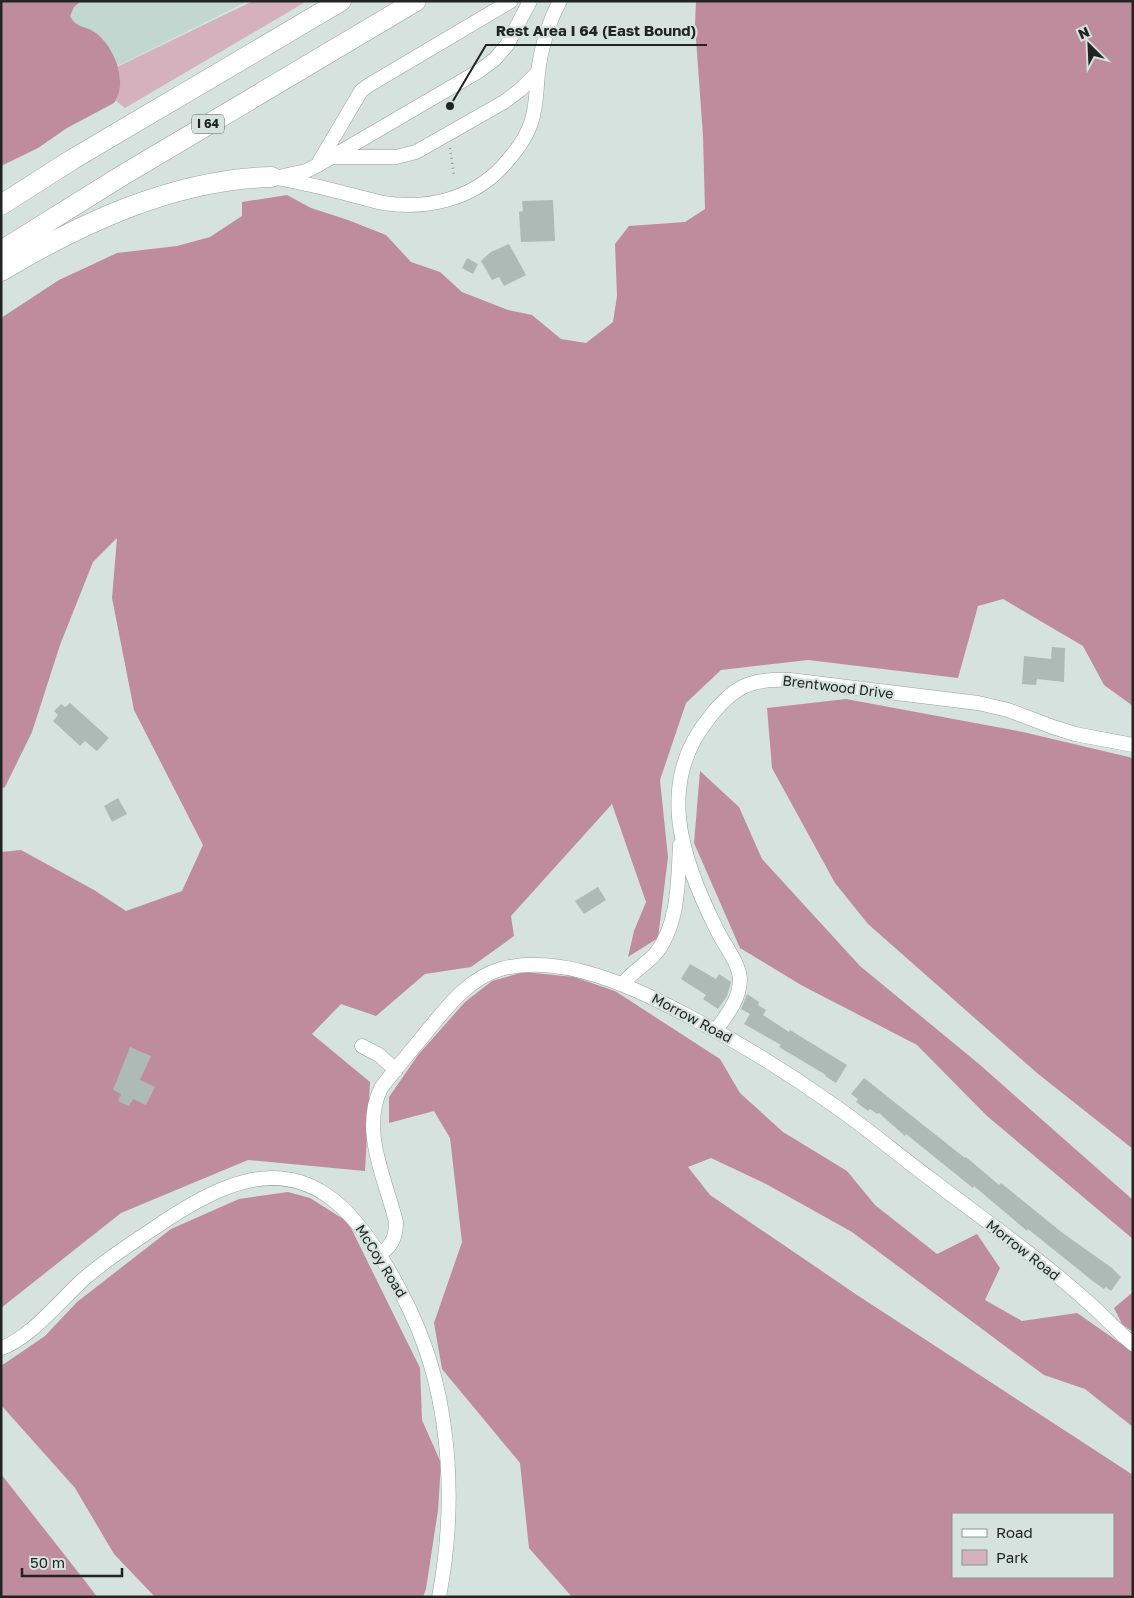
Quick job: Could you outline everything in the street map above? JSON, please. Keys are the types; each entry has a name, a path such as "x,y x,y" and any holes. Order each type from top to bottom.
{"highway":[{"path":"1,205 82,154 341,1"},
{"name":"I 64","path":"1,250 416,1"},
{"path":"1,271 64,236 148,200 217,181 272,177"}],"street":[{"path":"318,165 361,91 369,84 511,1"},
{"path":"272,177 292,175 318,165 479,71 495,59 507,45 530,1"},
{"path":"272,177 384,203 414,205 438,203 460,196 481,185 496,174 511,157 522,142 531,124 537,100 538,72 548,30 560,1"},
{"path":"331,157 396,157 416,152 504,102 520,90 538,72"},
{"name":"Brentwood Drive","path":"716,1030 736,998 740,979 732,958 706,908 680,835 678,814 679,784 684,764 704,724 727,697 748,684 761,681 790,680 978,703 1008,710 1075,734 1133,745"},
{"path":"623,984 633,972 655,954 663,943 668,930 677,897 680,835"},
{"name":"Morrow Road","path":"380,1254 390,1246 394,1239 396,1222 373,1133 375,1100 378,1094 455,998 484,976 516,966 562,968 587,973 623,984 674,1008 716,1030 794,1078 874,1135 1046,1268 1088,1302 1133,1344"},
{"path":"362,1046 378,1055 396,1070"},
{"name":"McCoy Road","path":"1,1348 16,1341 29,1331 86,1277 126,1246 205,1197 228,1187 265,1178 298,1182 314,1188 344,1208 356,1220 380,1254 412,1312 423,1338 440,1405 446,1452 449,1516 445,1565 439,1597"}],"path":[{"path":"450,144 454,176"}],"shaded area":[{"path":"1,1 248,1 113,68 1,73"},
{"path":"1,1 81,1 74,7 70,16 78,25 96,33 109,47 120,75 120,85 114,103 67,128 38,148 1,166"},
{"path":"696,1 1133,1 1133,706 1104,685 1083,646 1003,599 978,606 958,678 808,660 721,670 686,703 660,780 668,857 658,938 628,957 634,931 646,902 612,804 511,916 514,936 471,967 425,974 376,1016 341,1004 312,1034 370,1082 365,1171 248,1160 121,1213 1,1308 1,852 21,850 94,890 126,911 182,891 203,845 134,710 112,598 117,538 93,562 60,645 32,732 5,787 1,789 1,318 59,280 117,253 177,246 210,237 242,216 242,202 287,195 311,208 386,235 411,262 440,272 462,292 508,310 532,315 561,339 586,343 613,322 617,296 615,244 629,226 685,222 705,209 703,136 695,25"},
{"path":"846,699 1023,732 1133,758 1133,1149 1037,1073 868,924 835,883 772,768 767,708"},
{"path":"700,771 739,807 762,859 860,966 979,1064 1133,1200 1133,1239 987,1116 917,1045 801,985 740,948 694,843"},
{"path":"524,972 574,977 615,991 720,1059 740,1093 783,1132 847,1171 875,1205 937,1254 977,1234 1000,1268 985,1300 1022,1321 1077,1313 1133,1352 1133,1427 1085,1389 1044,1375 852,1232 766,1184 711,1158 688,1167 710,1195 857,1295 1133,1475 1133,1597 572,1597 529,1548 520,1463 442,1369 434,1323 462,1242 450,1138 434,1111 389,1123 389,1097 418,1055 465,1002 492,981"},
{"path":"288,1192 310,1198 348,1222 420,1368 422,1420 441,1463 438,1510 426,1589 423,1597 155,1597 114,1554 75,1488 1,1405 1,1366 45,1336 77,1302 171,1229 239,1199"},
{"path":"1133,1292 1133,1332 1122,1324 1114,1308"},
{"path":"1,1474 89,1586 97,1597 1,1597"}],"green space":[{"path":"253,1 307,1 125,108 116,101 120,84 120,75 117,67"}],"building":[{"path":"553,200 555,241 521,242 519,212 523,211 522,201"},
{"path":"509,244 526,275 504,286 499,277 492,280 481,261 491,252"},
{"path":"467,258 478,264 473,274 462,268"},
{"path":"1052,647 1065,648 1064,682 1037,679 1036,685 1022,684 1024,656 1051,659"},
{"path":"70,703 109,738 97,751 85,741 80,746 53,721 58,715 54,711 61,704 65,707"},
{"path":"118,798 127,814 112,822 104,806"},
{"path":"598,887 606,900 584,914 575,901"},
{"path":"690,964 716,979 719,974 731,982 727,996 718,1009 703,999 706,995 681,979"},
{"path":"747,994 759,1002 758,1005 766,1010 763,1015 847,1065 836,1083 779,1047 781,1045 744,1024 750,1014 741,1009"},
{"path":"130,1047 151,1056 140,1080 155,1087 146,1105 133,1099 129,1106 118,1101 121,1094 113,1090"},
{"path":"864,1078 999,1185 1001,1183 1064,1234 1112,1268 1121,1277 1111,1291 1106,1287 1104,1289 1094,1282 1028,1229 1027,1231 974,1186 973,1188 906,1134 905,1136 879,1113 877,1114 870,1109 868,1111 856,1102 858,1099 851,1094"}],"place":[{"name":"Rest Area I 64 (East Bound)","path":"450,106"}]}
